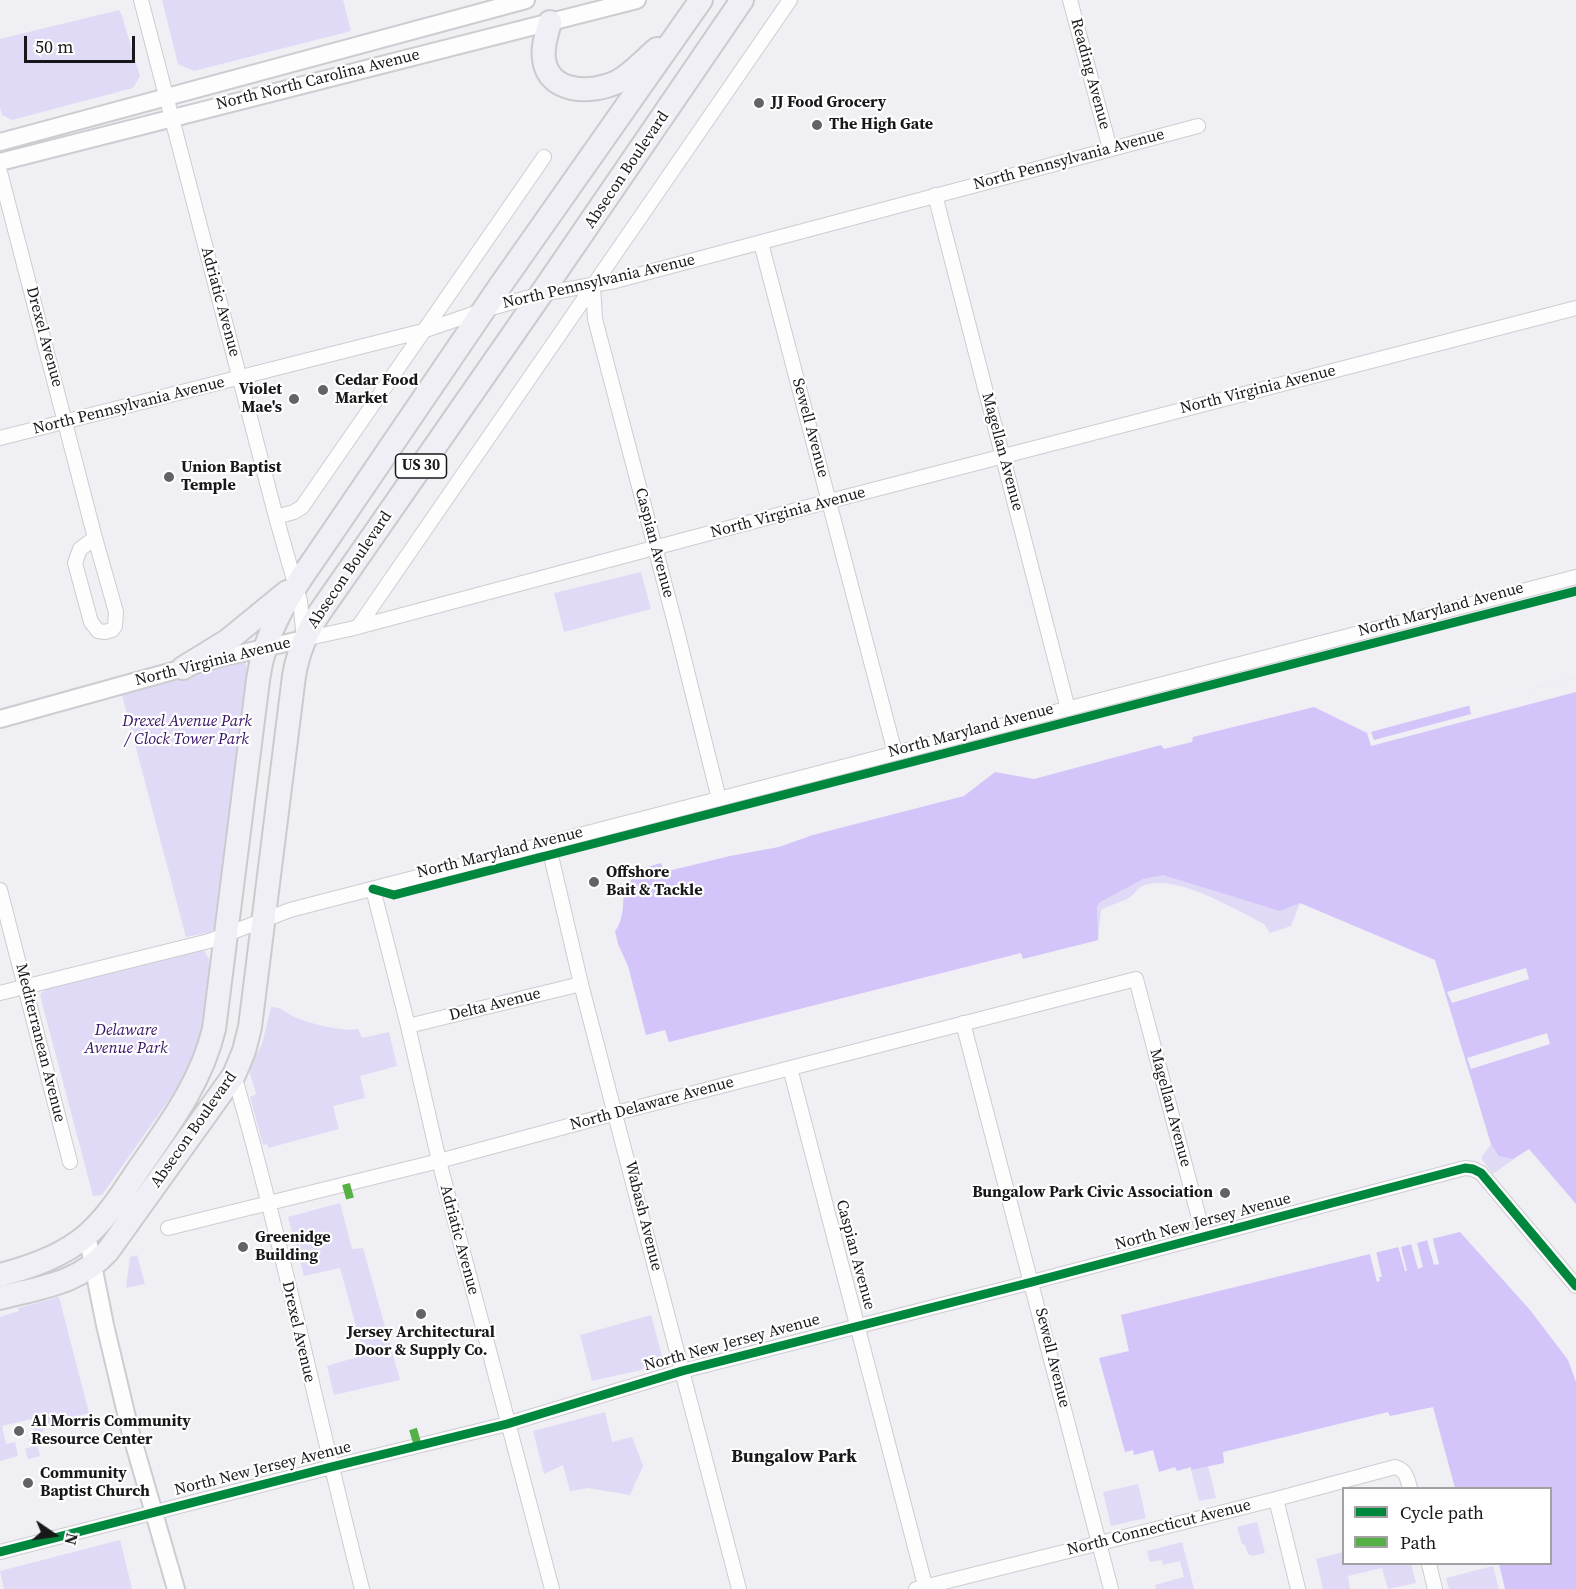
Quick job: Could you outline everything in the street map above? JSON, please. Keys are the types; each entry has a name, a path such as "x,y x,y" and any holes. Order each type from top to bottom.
{"highway":[{"name":"Absecon Boulevard","path":"87,1235 107,1213 181,1107 201,1069 214,1029 258,680 264,649 278,616 296,586 484,310 701,0"},
{"name":"Absecon Boulevard","path":"94,1266 108,1251 234,1075 244,1051 250,1027 294,676 304,639 320,612 742,0"},
{"path":"550,22 544,45 546,67 553,79 560,84 583,90 606,86 624,78 688,19"},
{"path":"183,669 227,641 296,586"},
{"path":"0,1275 51,1257 87,1235"},
{"path":"0,1298 66,1281 94,1266"}],"street":[{"name":"Adriatic Avenue","path":"141,0 296,586 303,614 304,639"},
{"name":"North North Carolina Avenue","path":"0,162 637,0"},
{"path":"358,627 790,0"},
{"name":"Reading Avenue","path":"1070,0 1110,149"},
{"name":"North North Carolina Avenue","path":"0,142 518,1"},
{"name":"North Pennsylvania Avenue","path":"0,438 423,331 541,294 593,286 761,243 1198,126"},
{"path":"276,517 302,507 544,157"},
{"name":"Drexel Avenue","path":"0,172 116,612 115,626 112,630 105,632 98,631 91,622 75,563 80,549 95,538"},
{"name":"Magellan Avenue","path":"935,195 1068,709"},
{"name":"Sewell Avenue","path":"761,243 895,753"},
{"name":"Caspian Avenue","path":"593,286 594,316 720,799"},
{"name":"North Virginia Avenue","path":"0,719 183,669 358,627 830,501 1576,308"},
{"name":"North Maryland Avenue","path":"0,993 226,935 290,910 1576,577"},
{"name":"Wabash Avenue","path":"548,843 581,984 739,1589"},
{"name":"Adriatic Avenue","path":"373,889 439,1161 552,1589"},
{"name":"Mediterranean Avenue","path":"0,890 70,1162"},
{"name":"Magellan Avenue","path":"1136,979 1204,1237"},
{"name":"North Delaware Avenue","path":"168,1228 439,1161 1136,979"},
{"name":"Delta Avenue","path":"408,1026 581,984"},
{"name":"Sewell Avenue","path":"963,1023 1111,1589"},
{"name":"Caspian Avenue","path":"790,1068 858,1326 922,1588"},
{"name":"Drexel Avenue","path":"234,1075 268,1203 362,1589"},
{"name":"North New Jersey Avenue","path":"0,1552 507,1424 682,1371 1465,1168 1481,1173 1576,1286"},
{"path":"87,1235 105,1325 130,1430 176,1589"},
{"name":"North Connecticut Avenue","path":"922,1588 1395,1467 1406,1474 1410,1487"},
{"path":"1276,1499 1298,1589"},
{"path":"1429,1565 1435,1589"}],"green space":[{"path":"162,0 343,0 351,31 194,71 178,64"},
{"path":"119,10 140,76 133,88 12,120 2,115 0,39"},
{"path":"641,572 651,609 564,632 554,593"},
{"name":"Drexel Avenue Park / Clock Tower Park","path":"239,660 245,661 247,669 216,927 211,932 186,937 122,695"},
{"path":"1133,858 1300,903 1291,926 1270,933 1264,924 1206,895 1173,884 1145,885 1129,898 1101,910 1098,940 1071,947 1078,915"},
{"name":"Delaware Avenue Park","path":"194,951 204,951 209,959 209,972 200,1041 187,1074 102,1195 93,1196 40,995 46,988"},
{"path":"271,1007 319,1025 358,1029 362,1038 389,1032 397,1066 360,1076 365,1098 333,1106 339,1129 268,1148 267,1144 263,1145 250,1097 256,1094 249,1070 262,1044"},
{"path":"1488,1132 1529,1148 1493,1174 1481,1158 1491,1144"},
{"path":"340,1203 352,1249 363,1248 400,1380 334,1395 327,1366 364,1355 340,1268 304,1276 288,1217"},
{"path":"137,1255 145,1284 126,1288 130,1257"},
{"path":"59,1297 89,1413 47,1425 36,1441 40,1456 28,1459 25,1449 31,1447 29,1439 35,1437 31,1419 2,1426 6,1444 15,1442 18,1456 0,1461 0,1317 19,1311 18,1308"},
{"path":"651,1315 662,1356 659,1366 592,1381 580,1335"},
{"path":"605,1412 612,1442 632,1437 643,1466 630,1495 588,1488 570,1491 563,1465 544,1474 533,1431"},
{"path":"1208,1466 1216,1498 1199,1501 1191,1470"},
{"path":"1138,1484 1146,1518 1111,1526 1103,1492"},
{"path":"1257,1522 1265,1553 1252,1556 1242,1544 1237,1527"},
{"path":"120,1540 132,1589 4,1589 0,1571"},
{"path":"1182,1542 1194,1589 1156,1589 1155,1585 1184,1577 1180,1561 1163,1565 1162,1560 1150,1562 1147,1551"},
{"path":"1342,1552 1342,1565 1411,1565 1416,1583 1388,1589 1382,1568 1348,1576 1350,1589 1323,1589 1316,1559"},
{"path":"1493,1566 1499,1589 1449,1589 1446,1578"}],"shaded area":[{"path":"1576,677 1576,1204 1529,1149 1513,1159 1499,1156 1491,1144 1435,960 1300,903 1280,911 1163,875 1143,879 1100,902 1097,907 1098,940 1023,959 1021,953 669,1042 665,1030 646,1035 628,966 615,931 622,915 623,885 631,882 630,872 661,863 664,872 779,847 813,835 964,796 995,772 1034,779 1161,745 1164,749 1192,742 1193,737 1314,707 1367,733"},
{"path":"1460,1232 1530,1310 1568,1360 1576,1382 1576,1589 1505,1589 1499,1565 1552,1565 1552,1487 1455,1487 1433,1407 1390,1416 1388,1412 1223,1452 1224,1463 1191,1470 1191,1467 1177,1471 1175,1467 1159,1472 1153,1450 1134,1455 1133,1450 1125,1452 1099,1358 1129,1351 1121,1315"}],"pier":[{"path":"1576,677 1576,692 1371,746 1367,733 1371,732 1374,740 1471,714 1469,705"},
{"path":"1526,968 1529,979 1452,1003 1447,992"},
{"path":"1547,1033 1550,1044 1471,1069 1467,1058"},
{"path":"1432,1235 1439,1264 1434,1265 1427,1240 1417,1243 1423,1267 1418,1269 1411,1244 1401,1247 1407,1271 1405,1271 1398,1246 1376,1251 1382,1277 1379,1277 1380,1281 1377,1282 1369,1251"}],"marked path":[{"path":"346,1184 351,1202"},
{"path":"413,1429 418,1446"}],"cycle path":[{"path":"373,889 394,895 1576,591"},
{"path":"0,1552 507,1424 682,1371 1465,1168 1481,1173 1576,1286"}],"place":[{"name":"JJ Food Grocery","path":"759,103"},
{"name":"The High Gate","path":"817,125"},
{"name":"Cedar Food Market","path":"323,390"},
{"name":"Violet Mae's","path":"294,399"},
{"name":"Union Baptist Temple","path":"169,477"},
{"name":"Offshore Bait & Tackle","path":"594,882"},
{"name":"Bungalow Park Civic Association","path":"1225,1193"},
{"name":"Greenidge Building","path":"243,1247"},
{"name":"Jersey Architectural Door & Supply Co.","path":"421,1314"},
{"name":"Al Morris Community Resource Center","path":"19,1431"},
{"name":"Community Baptist Church","path":"28,1483"}],"district":[{"name":"Bungalow Park","path":"794,1457"}]}
